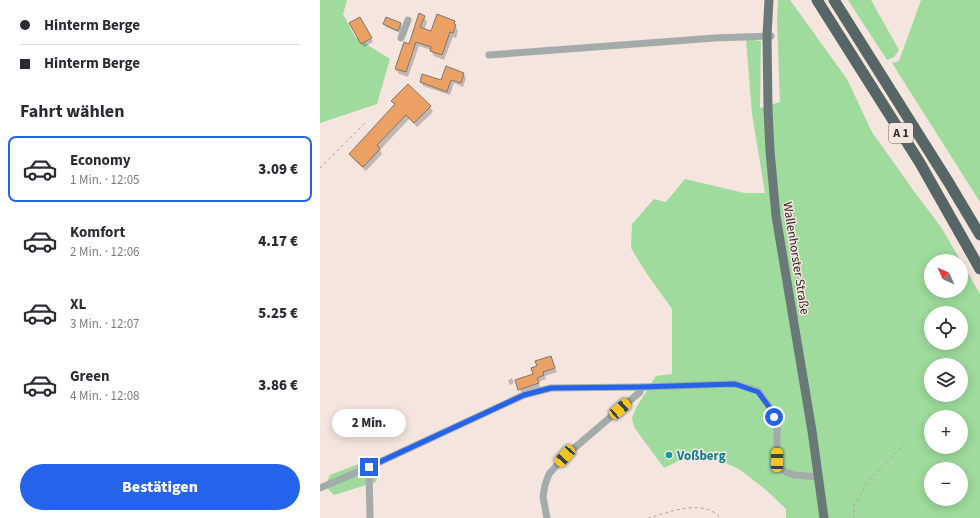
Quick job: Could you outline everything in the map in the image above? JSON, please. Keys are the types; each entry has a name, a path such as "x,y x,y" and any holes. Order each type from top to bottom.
{"highway":[{"name":"A 1","path":"817,0 920,163 980,269"},
{"name":"A 1","path":"834,0 950,183 980,235"}],"main road":[{"name":"Wallenhorster Straße","path":"769,0 768,109 776,216 812,431 824,518"}],"street":[{"path":"400,38 408,20"},
{"path":"489,55 769,36"},
{"path":"320,488 369,467 524,395 551,388 735,384 758,392 770,408 777,425 777,460 780,467 784,471 794,476 818,478"},
{"path":"547,518 544,512 543,497 549,474 565,456 640,392 641,387"},
{"path":"369,467 370,518"}],"path":[{"path":"320,168 366,122"},
{"path":"854,518 854,505 869,480 906,442"},
{"path":"648,518 691,507 706,508 721,518"}],"green space":[{"path":"320,0 347,0 343,14 355,37 390,59 377,104 320,123"},
{"path":"778,0 790,0 847,79 872,132 941,227 957,254 924,254 924,298 968,298 968,273 980,294 980,518 786,518 786,509 765,489 739,469 699,451 664,468 634,427 632,418 636,408 656,376 672,374 672,309 645,271 631,248 632,224 654,199 666,202 685,179 744,193 765,193 752,114 746,39 761,41 760,108 780,102 777,19"},
{"path":"848,0 871,0 899,50 894,57 887,60"},
{"path":"921,0 980,0 980,202 892,63 899,61"},
{"path":"366,461 379,463 376,482 334,495 325,486 330,475"}],"building":[{"path":"419,13 425,16 420,27 431,31 437,14 455,21 454,24 456,25 453,33 450,32 442,55 430,51 431,47 416,42 406,72 395,69 404,42 409,44"},
{"path":"360,17 372,38 361,44 349,23"},
{"path":"386,17 401,23 398,31 383,24"},
{"path":"446,66 464,73 461,83 451,80 447,92 420,82 422,74 441,80"},
{"path":"408,84 431,106 414,123 406,115 377,145 380,149 363,167 349,154 395,104 391,101"},
{"path":"551,356 555,368 543,372 544,375 537,378 539,383 518,390 515,380 533,374 531,368 537,366 535,361"}],"place":[{"name":"Voßberg","path":"669,455"}],"route":[{"path":"369,467 524,395 551,388 735,384 758,392 770,408 774,417"}]}
